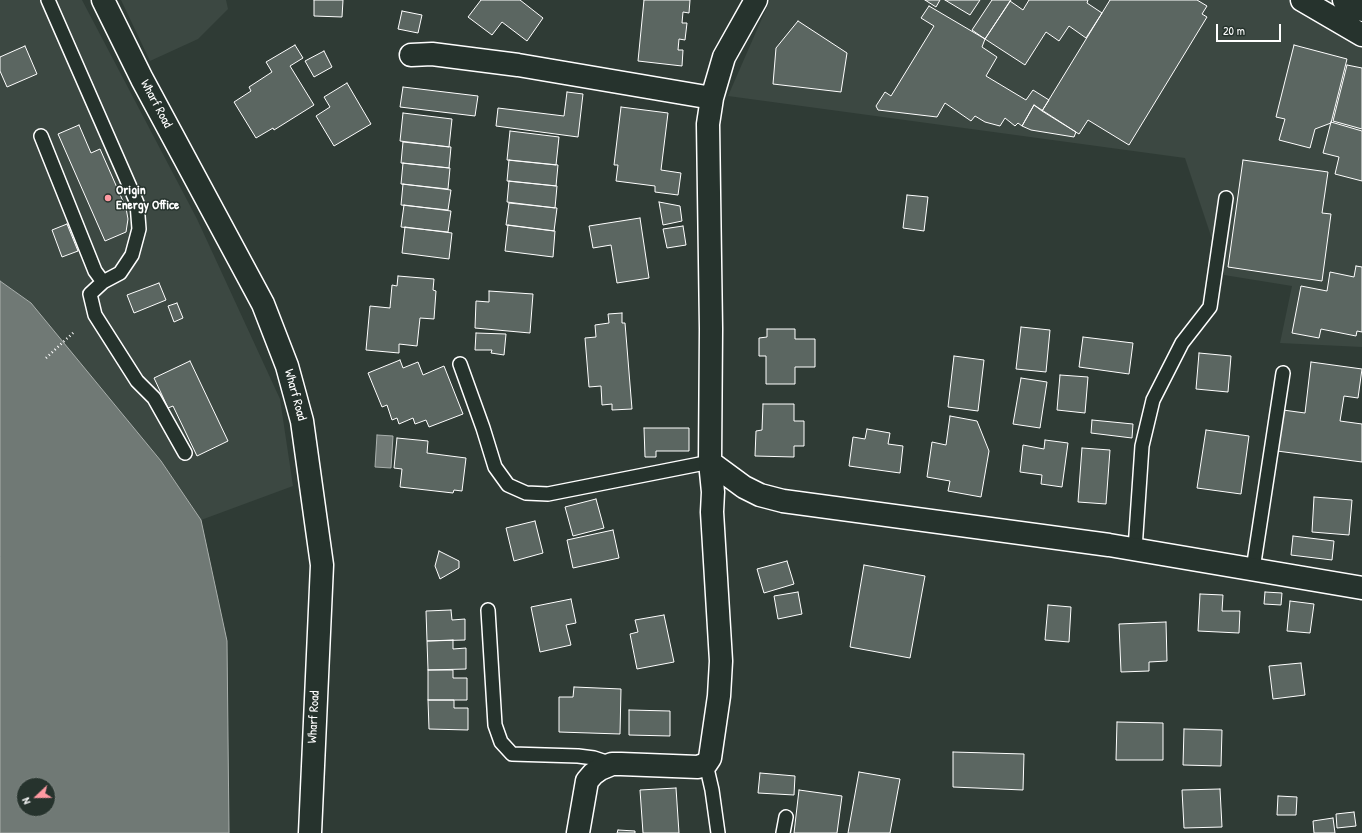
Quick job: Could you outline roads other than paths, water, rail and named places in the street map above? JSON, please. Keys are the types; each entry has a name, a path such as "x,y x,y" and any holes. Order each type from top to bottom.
{"street":[{"name":"Wharf Road","path":"103,0 142,79 263,304 287,366 302,421 322,565 310,833"},
{"path":"578,833 587,781 596,771 612,764 690,767 706,764 710,758 721,661 712,512 713,492 710,462 711,329 708,124 712,98 724,57 756,0"},
{"path":"1302,0 1362,35"},
{"path":"1344,0 1362,10"},
{"path":"412,55 432,54 518,66 712,98"},
{"path":"710,462 744,487 760,495 783,501 924,519 1135,549 1362,588"}],"lane":[{"path":"48,0 137,203 139,229 132,255 120,274 104,282 90,294 95,314 136,381 154,398 184,453"},
{"path":"41,136 95,271 104,282"},
{"path":"1135,549 1142,446 1153,400 1182,343 1210,307 1226,198"},
{"path":"460,364 483,428 494,467 508,485 526,493 548,494 710,462"},
{"path":"1253,569 1283,373"},
{"path":"488,610 495,725 501,742 512,754 578,756 594,758 612,764"},
{"path":"706,764 712,790 718,833"},
{"path":"783,833 786,817"}],"place":[{"name":"Origin Energy Office","path":"108,198"}]}
